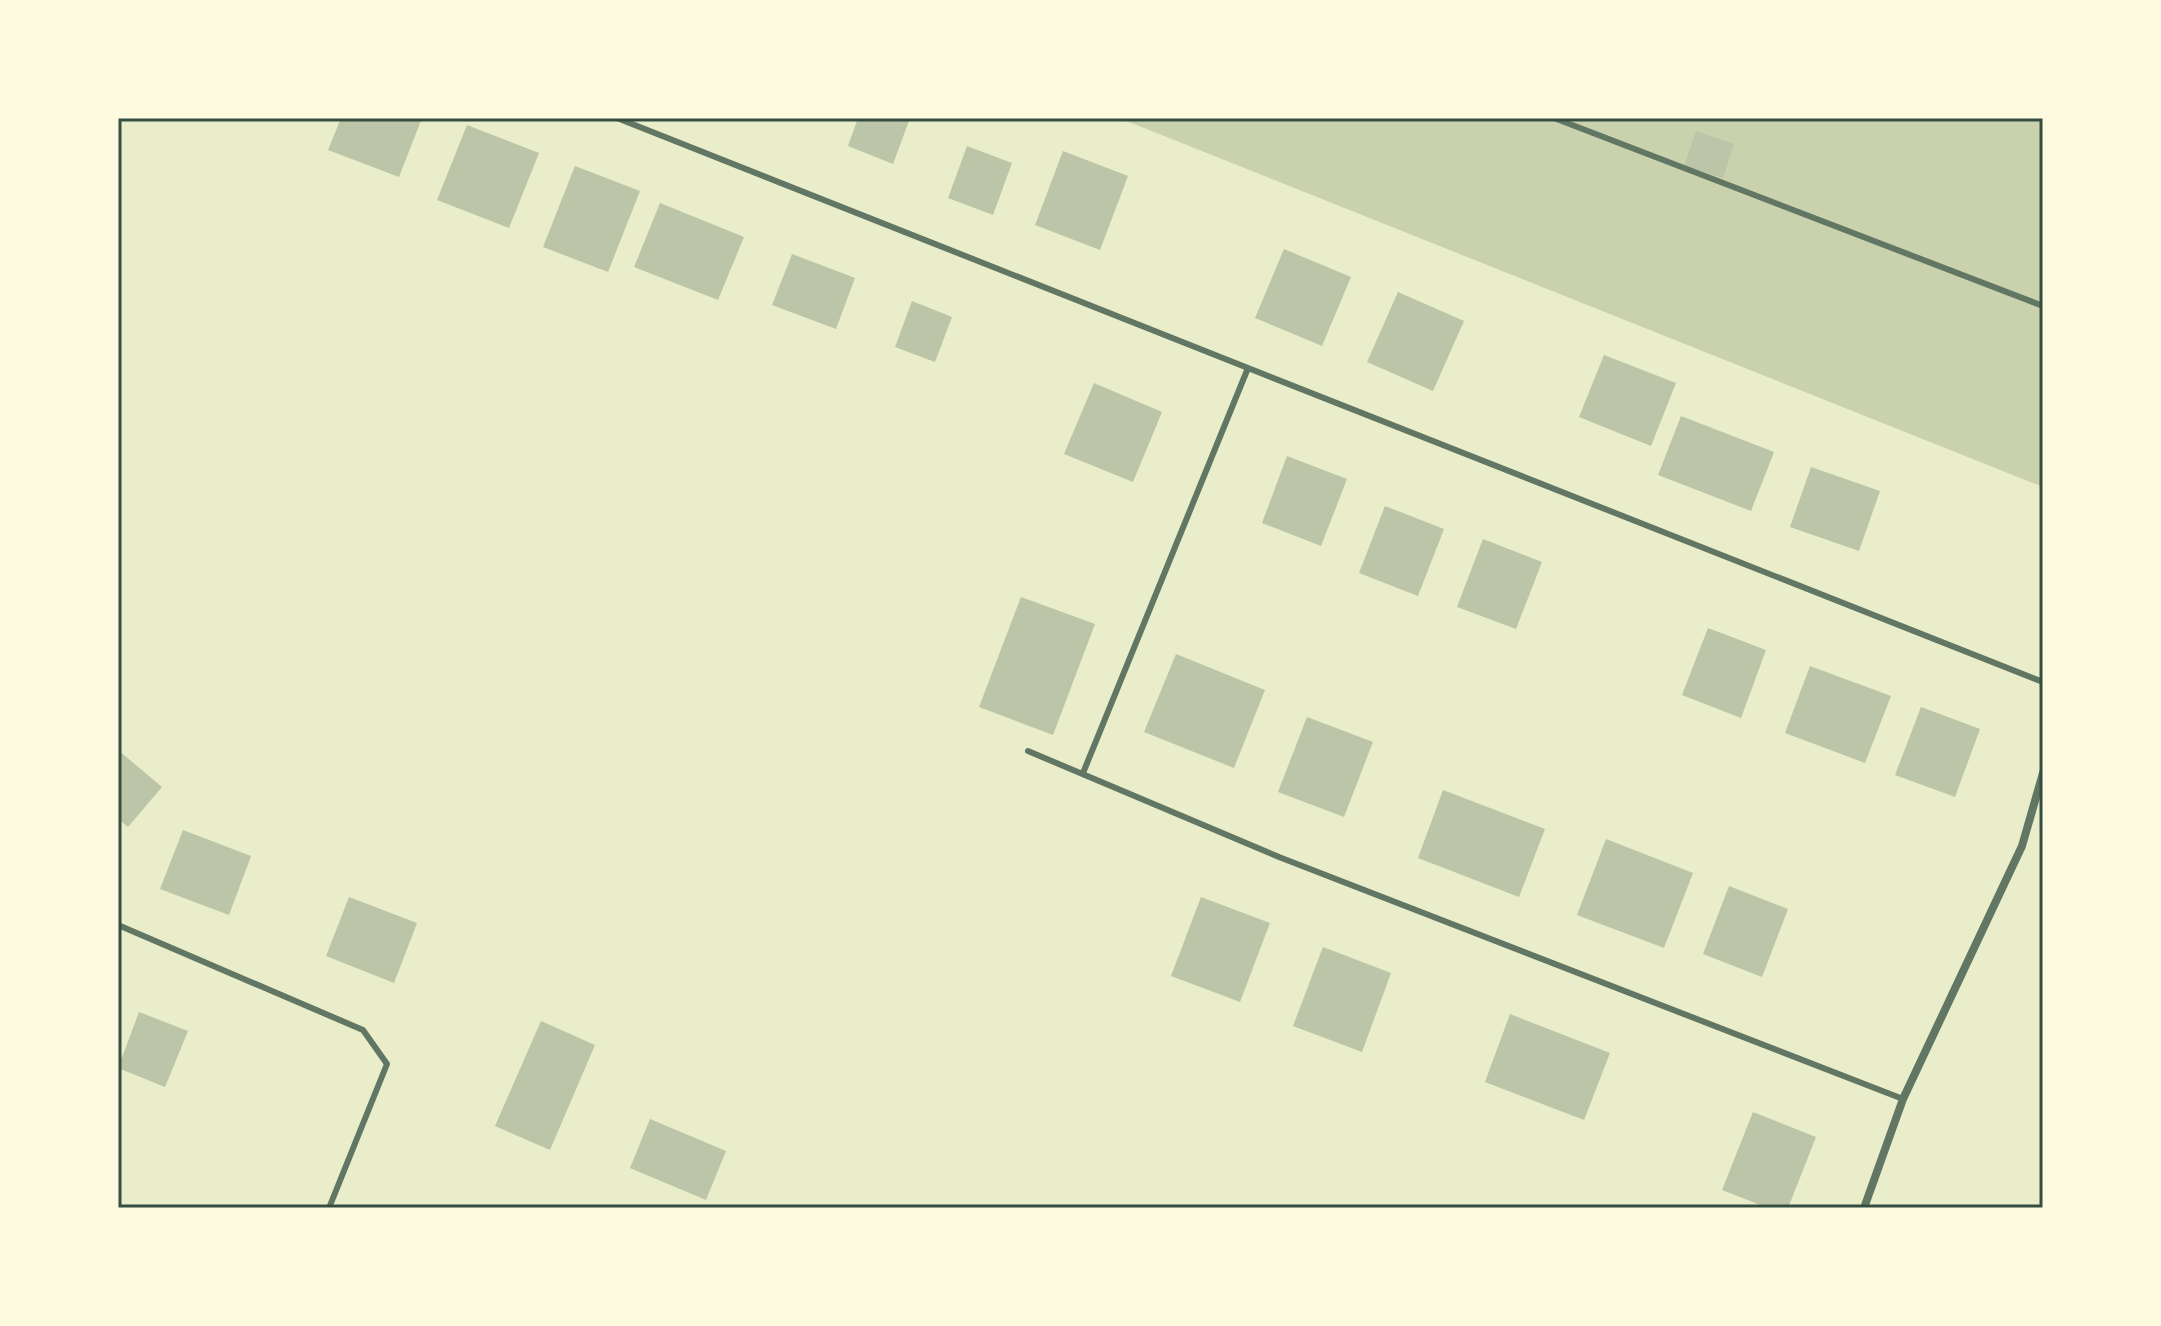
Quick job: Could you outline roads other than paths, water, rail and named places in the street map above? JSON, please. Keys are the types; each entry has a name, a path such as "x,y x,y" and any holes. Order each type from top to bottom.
{"street":[{"path":"1864,1208 1903,1099 2022,846 2043,773"}],"lane":[{"path":"617,118 2043,682"},
{"path":"1554,118 2043,306"},
{"path":"1083,773 1248,368"},
{"path":"1028,751 1279,857 1903,1099"},
{"path":"118,925 363,1030 387,1064 329,1208"}]}
